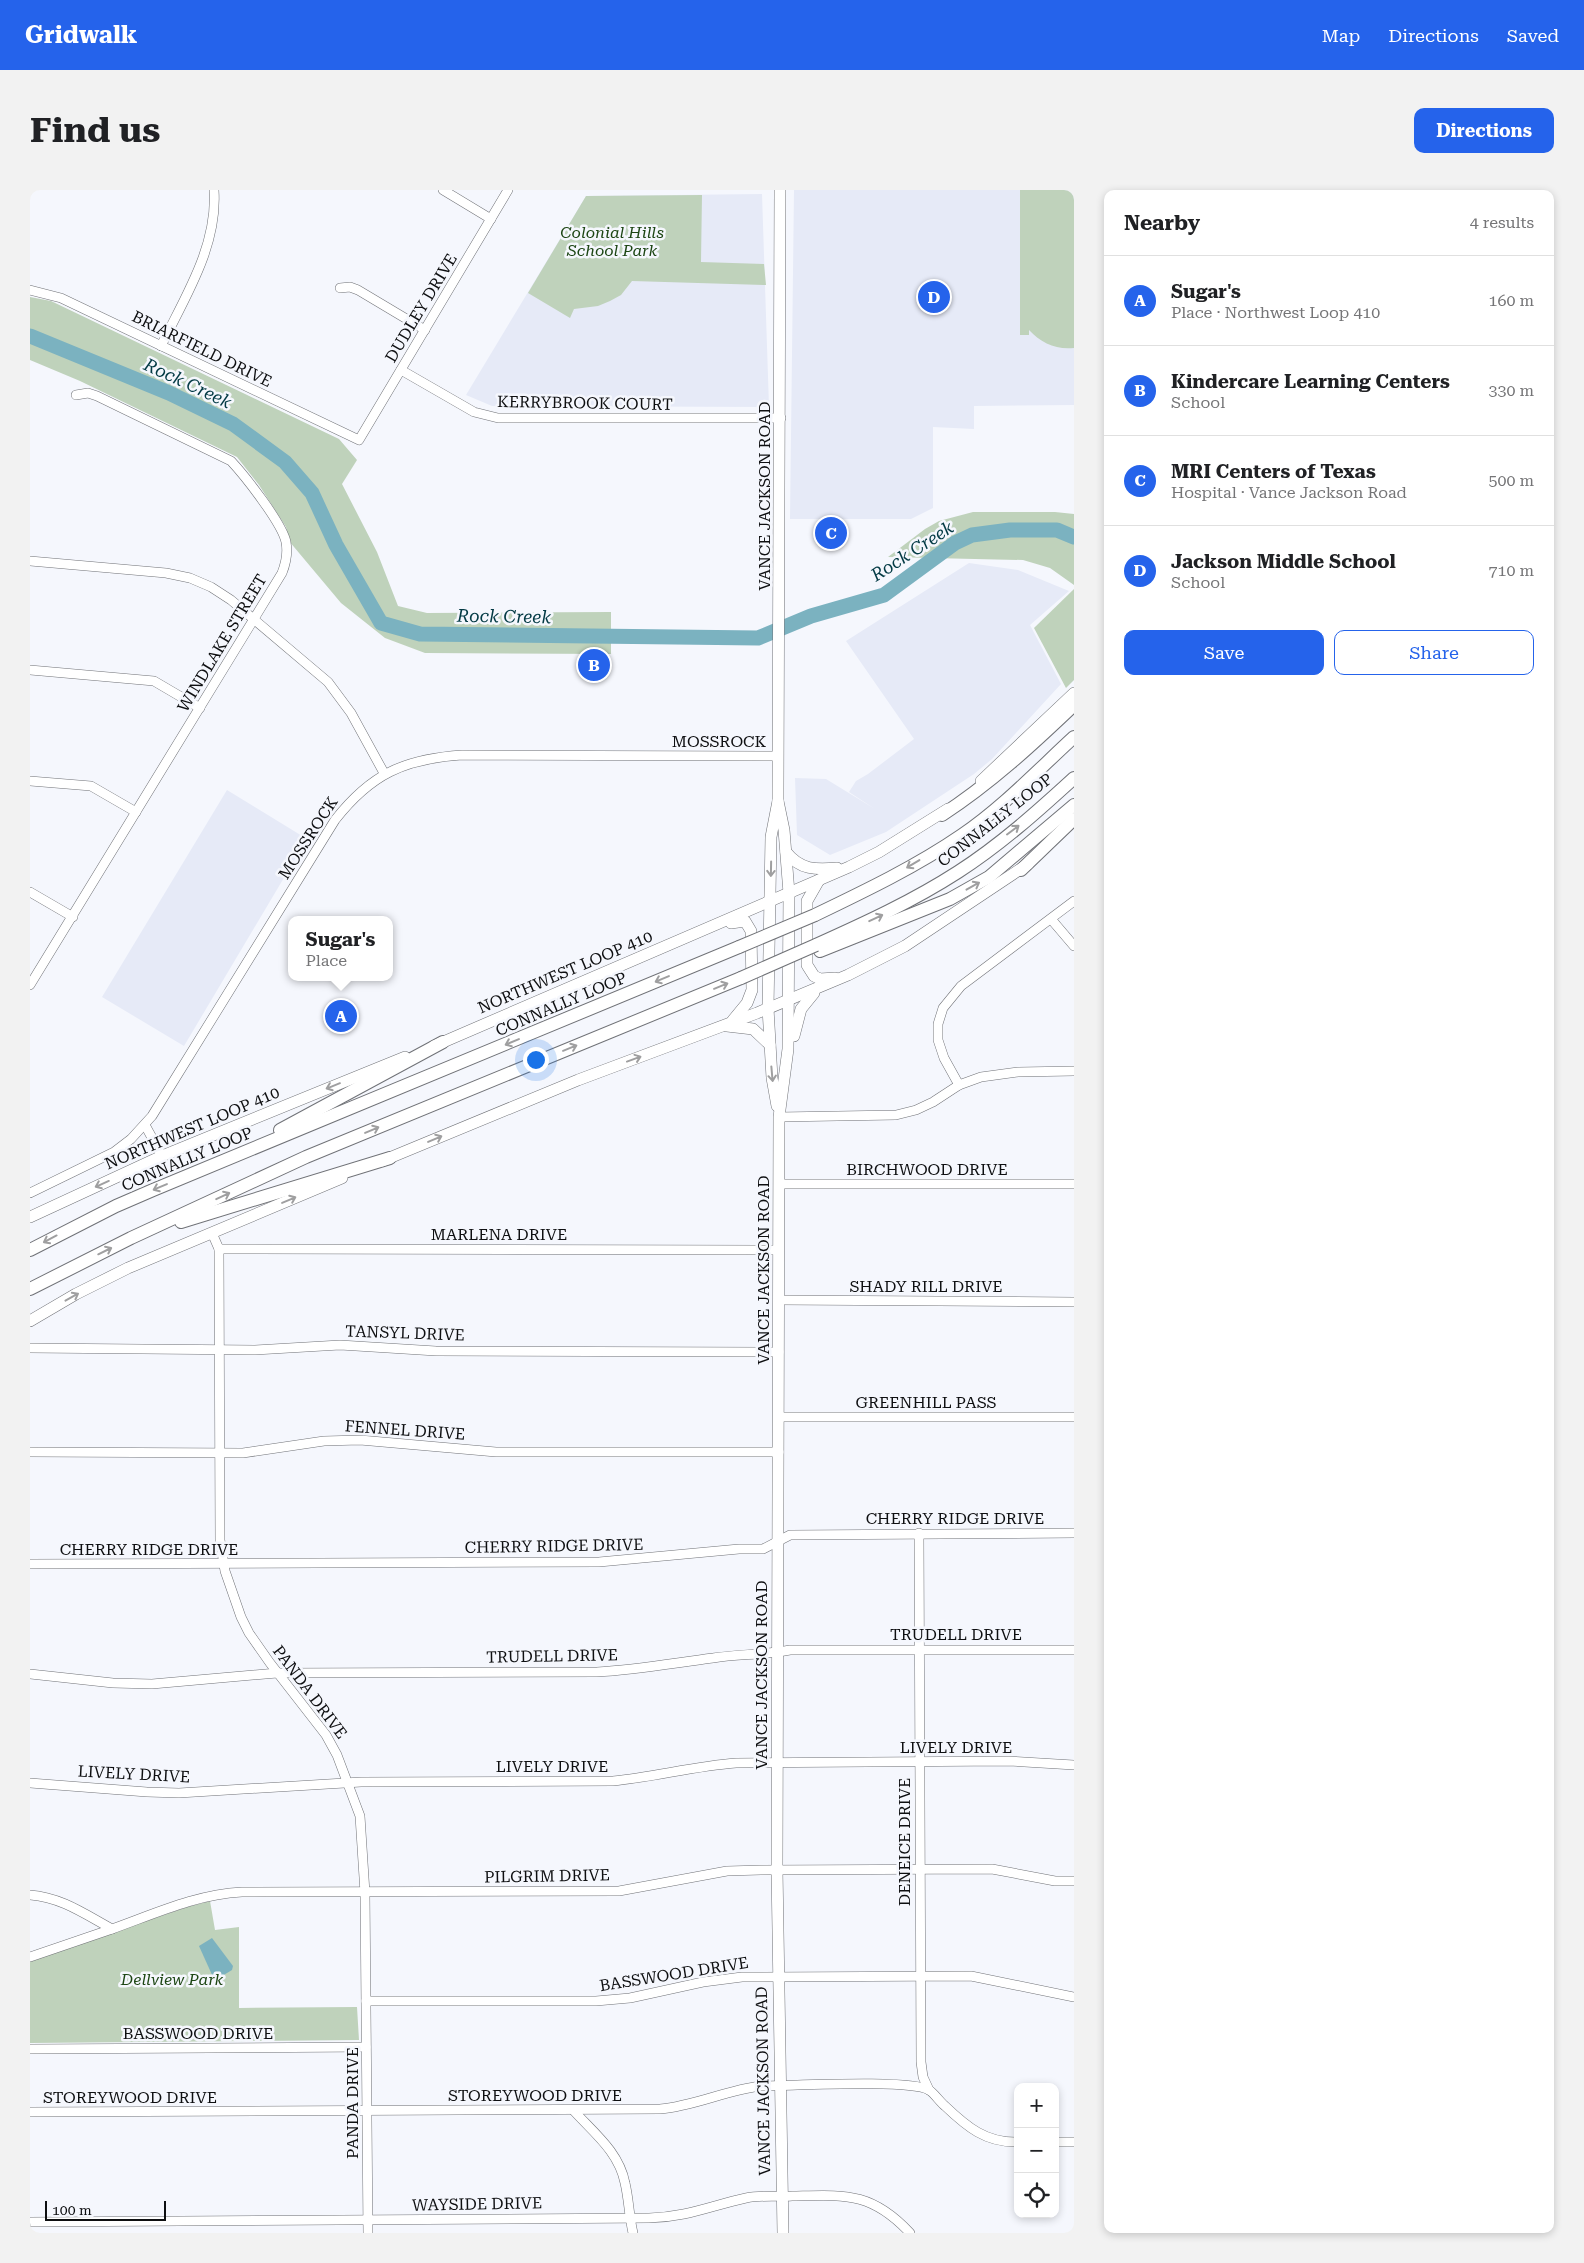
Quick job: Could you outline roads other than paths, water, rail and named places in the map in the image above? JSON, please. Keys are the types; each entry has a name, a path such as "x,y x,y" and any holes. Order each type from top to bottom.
{"highway":[{"path":"942,815 975,794 1013,763 1074,705"},
{"name":"CONNALLY LOOP","path":"30,1250 116,1206 815,915 894,875 963,835 1002,803 1074,737"},
{"name":"CONNALLY LOOP","path":"816,948 883,915 960,871 1028,818 1074,778"},
{"path":"30,1289 131,1238 306,1157 816,948 846,942 950,899 990,877 1071,813"},
{"path":"1020,870 1071,813"},
{"path":"238,1155 443,1042"},
{"path":"131,1238 390,1158"}],"main road":[{"name":"VANCE JACKSON ROAD","path":"780,190 781,418 778,801 786,852 789,893 788,1049 779,1117 777,1977 783,2233"},
{"name":"NORTHWEST LOOP 410","path":"30,1217 162,1156 443,1042 849,867 879,852 942,815 1074,693"},
{"name":"VANCE JACKSON ROAD","path":"778,801 771,837 768,1008 772,1078 779,1117"},
{"path":"30,1321 76,1294 128,1268 578,1080 820,988 848,975 905,946 1020,870 1074,826"},
{"path":"786,852 794,862 808,869 849,867"},
{"path":"819,880 807,900 807,965 809,971 820,979 848,975"},
{"path":"697,933 740,920 745,921 751,931 752,990 741,1012 726,1024"},
{"path":"788,1049 801,1009 820,988"},
{"path":"726,1024 753,1029 770,1045"}],"street":[{"path":"161,346 206,250 214,220 214,190"},
{"path":"443,190 491,219"},
{"name":"DUDLEY DRIVE","path":"358,440 508,190"},
{"path":"340,288 350,287 358,290 425,330"},
{"name":"BRIARFIELD DRIVE","path":"30,290 61,298 358,440"},
{"name":"KERRYBROOK COURT","path":"401,370 474,412 498,418 781,418"},
{"name":"WINDLAKE STREET","path":"30,985 286,564 286,543 283,533 242,473 230,461 216,452 97,396 88,393 76,395"},
{"path":"30,561 178,575 211,587 254,619 328,682 350,713 384,773"},
{"path":"30,670 154,681 200,708"},
{"name":"MOSSROCK","path":"30,1194 114,1152 158,1108 335,820 360,791 384,773 424,759 462,755 778,756"},
{"path":"30,780 91,786 136,812"},
{"path":"30,892 73,917"},
{"path":"959,1085 944,1058 938,1040 938,1024 943,1008 961,986 1074,901"},
{"path":"1051,919 1074,946"},
{"path":"779,1117 896,1115 933,1102 959,1085 999,1073 1074,1072"},
{"path":"144,1124 162,1156"},
{"name":"BIRCHWOOD DRIVE","path":"779,1184 1074,1184"},
{"name":"PANDA DRIVE","path":"212,1233 219,1249 220,1540 223,1563 241,1617 256,1644 326,1735 349,1783 360,1816 366,1892 368,2233"},
{"name":"MARLENA DRIVE","path":"219,1249 779,1250"},
{"name":"SHADY RILL DRIVE","path":"779,1300 1074,1302"},
{"name":"TANSYL DRIVE","path":"30,1348 219,1350 340,1346 436,1351 779,1352"},
{"name":"GREENHILL PASS","path":"779,1417 1074,1418"},
{"name":"FENNEL DRIVE","path":"30,1452 220,1453 267,1450 324,1441 353,1440 496,1452 779,1452"},
{"name":"DENEICE DRIVE","path":"919,1533 920,2062 923,2077 929,2090"},
{"name":"CHERRY RIDGE DRIVE","path":"30,1564 599,1562 729,1550 763,1549 790,1535 1074,1533"},
{"name":"TRUDELL DRIVE","path":"30,1674 113,1683 152,1684 277,1673 597,1672 632,1670 727,1656 804,1650 1074,1650"},
{"name":"LIVELY DRIVE","path":"30,1783 179,1793 349,1783 613,1781 643,1778 700,1766 777,1762 1009,1761 1074,1765"},
{"name":"PILGRIM DRIVE","path":"30,1956 216,1894 242,1892 619,1891 727,1871 777,1870 999,1870 1055,1881 1074,1881"},
{"path":"30,1895 45,1897 66,1904 112,1929"},
{"name":"BASSWOOD DRIVE","path":"366,2001 596,2002 630,1998 694,1983 731,1978 920,1976 983,1977 1074,1997"},
{"name":"BASSWOOD DRIVE","path":"30,2048 366,2047"},
{"name":"STOREYWOOD DRIVE","path":"30,2112 574,2110 678,2107 744,2088 900,2085 929,2090"},
{"path":"929,2090 972,2130 990,2138 1014,2141"},
{"path":"574,2110 616,2158 625,2182 629,2218 633,2233"},
{"path":"1059,2142 1074,2142"},
{"name":"WAYSIDE DRIVE","path":"30,2222 672,2217 748,2198 833,2196 862,2200 889,2213 910,2233"}],"water":[{"path":"212,1938 233,1966 232,1970 217,1979 213,1977 199,1946"}],"waterway":[{"name":"Rock Creek","path":"30,336 169,393 233,424 285,462 312,493 336,545 381,623 420,634 758,638 811,616 884,595 955,543 972,535 1010,530 1057,530 1074,537"}],"place":[{"name":"Jackson Middle School","path":"934,297"},
{"name":"MRI Centers of Texas","path":"831,533"},
{"name":"Kindercare Learning Centers","path":"594,665"},
{"name":"Sugar's","path":"341,1016"}],"park label":[{"name":"Colonial Hills School Park","path":"612,241"},
{"name":"Dellview Park","path":"172,1979"}]}
